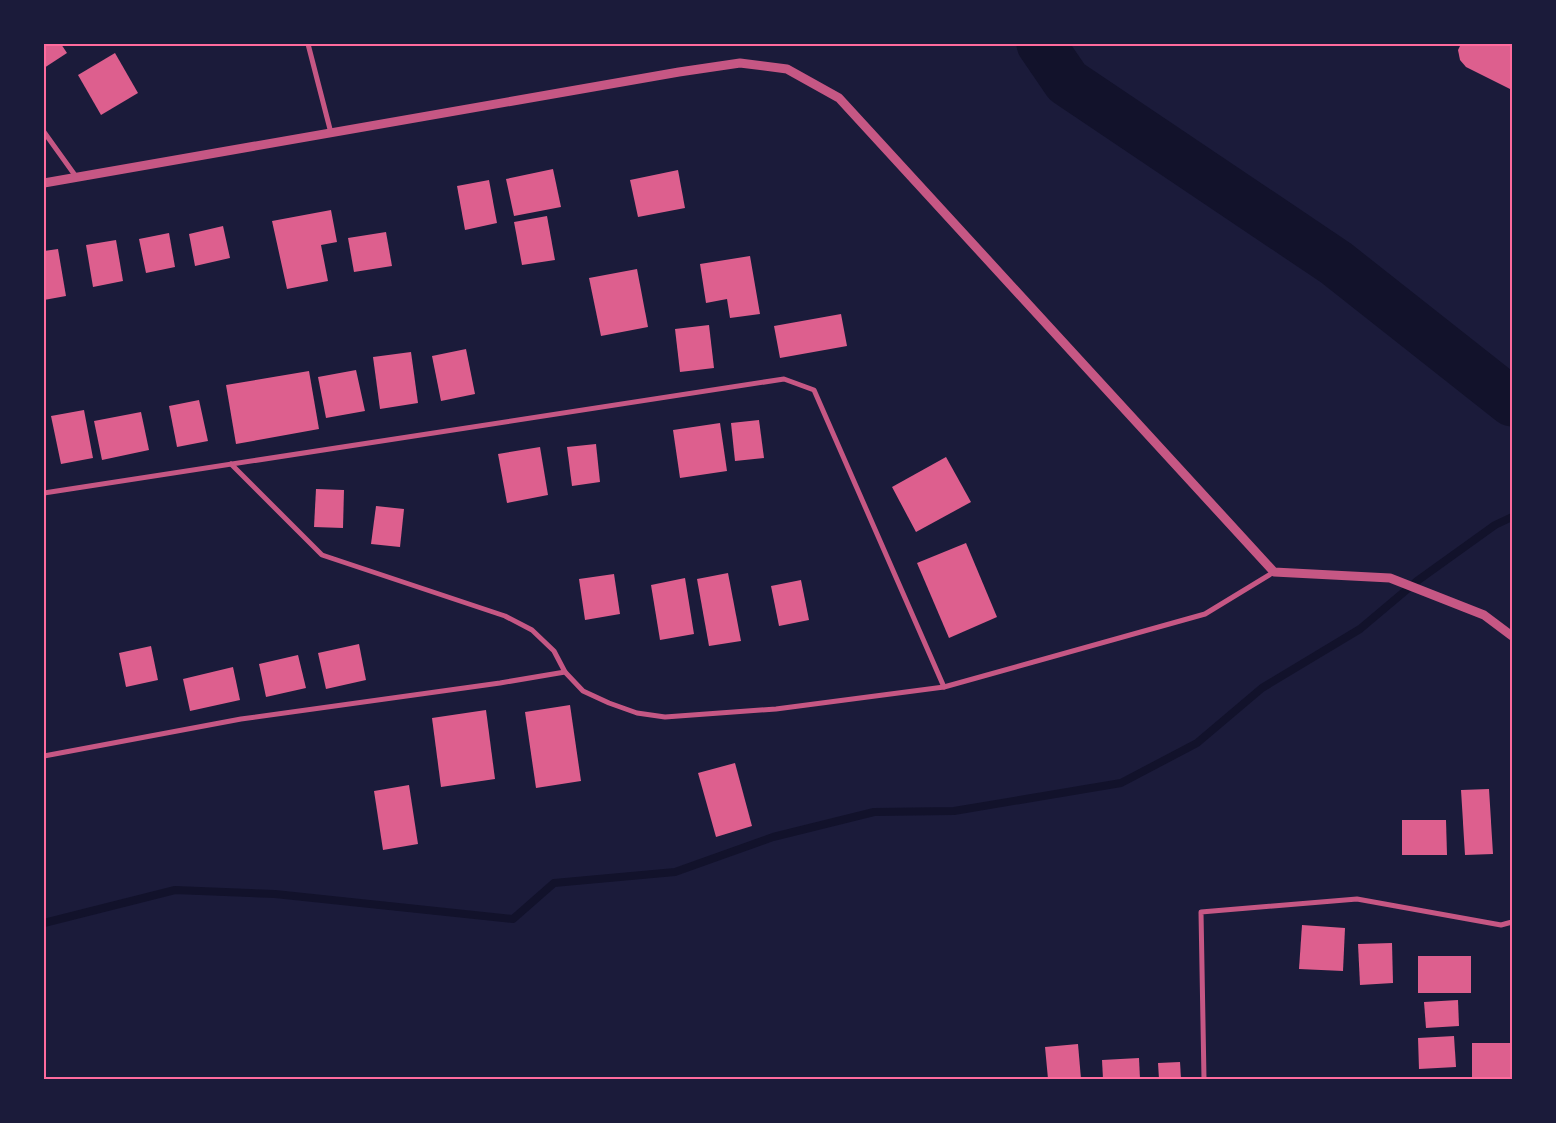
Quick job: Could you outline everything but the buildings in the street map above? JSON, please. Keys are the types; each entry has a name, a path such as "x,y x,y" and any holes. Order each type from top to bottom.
{"street":[{"path":"308,44 331,133"},
{"path":"44,183 688,71 740,64 787,69 839,98 1274,572"},
{"path":"44,132 77,178"},
{"path":"44,492 784,379 814,390 944,687"},
{"path":"231,464 322,555 505,616 532,630 554,651 565,672 583,691 637,713 665,717 776,709 944,687 1204,614 1274,572 1390,578 1484,615 1512,636"},
{"path":"44,756 241,718 500,684 565,672"},
{"path":"1204,1079 1201,912 1357,898 1501,925 1512,922"}],"waterway":[{"path":"1041,44 1067,82 1336,263 1512,402"},
{"path":"44,923 175,890 275,894 513,919 554,883 675,872 773,837 874,812 954,811 1121,783 1197,743 1262,688 1360,629 1417,581 1495,525 1512,517"}]}
